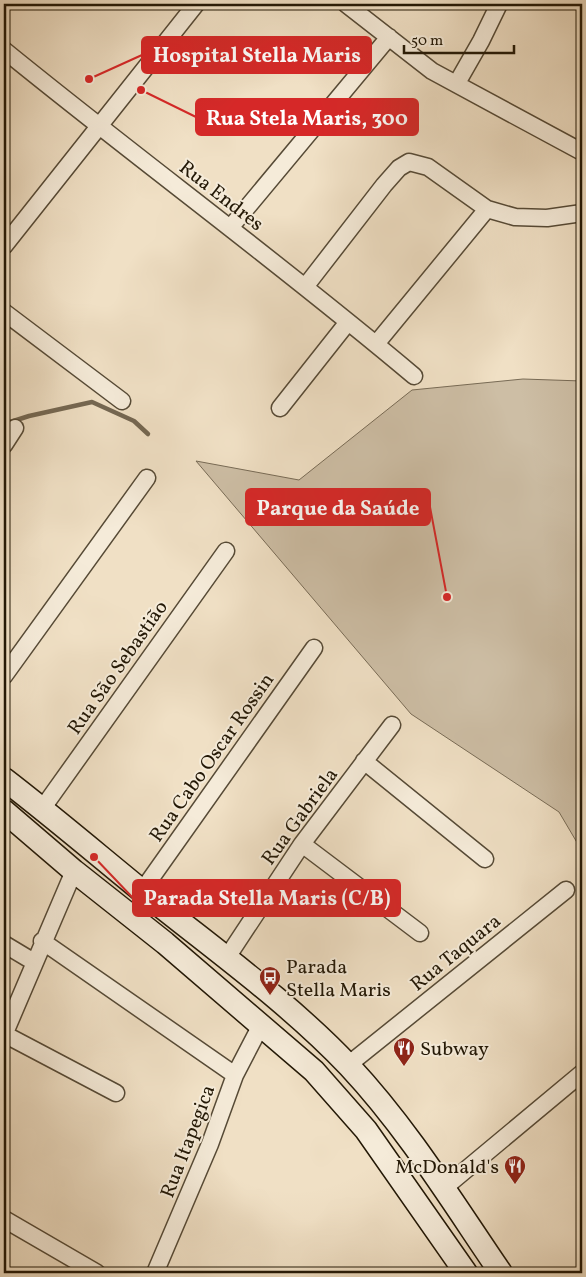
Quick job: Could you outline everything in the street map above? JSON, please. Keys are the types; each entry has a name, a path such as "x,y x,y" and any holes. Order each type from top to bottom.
{"main road":[{"path":"4,779 226,958 318,1036 348,1065 391,1115 444,1188 501,1273"},
{"path":"4,811 74,871 165,943 314,1071 352,1112 466,1273"}],"street":[{"path":"4,246 196,4"},
{"path":"346,4 432,71 582,152"},
{"path":"457,83 481,42 499,4"},
{"path":"230,228 389,37"},
{"name":"Rua Endres","path":"4,50 98,127 305,287 414,376"},
{"path":"305,287 384,185 399,168 409,162 428,167 487,209 515,217 547,218 582,213"},
{"path":"376,344 487,209"},
{"path":"4,312 122,401"},
{"path":"280,408 348,322"},
{"path":"4,444 15,428"},
{"path":"4,676 147,478"},
{"name":"Rua São Sebastião","path":"42,808 226,551"},
{"name":"Rua Cabo Oscar Rossin","path":"142,891 314,648"},
{"name":"Rua Gabriela","path":"226,958 302,844 392,725"},
{"path":"364,761 486,859"},
{"path":"302,844 420,933"},
{"path":"74,871 42,941 4,1034 116,1093"},
{"name":"Rua Taquara","path":"348,1065 566,890"},
{"path":"42,941 235,1075"},
{"path":"4,944 34,962"},
{"name":"Rua Itapegica","path":"155,1273 207,1152 235,1075 261,1025"},
{"path":"444,1188 582,1073"},
{"path":"4,1219 97,1273"}],"shaded area":[{"path":"523,379 582,381 582,851 559,812 411,714 196,461 299,480 412,390"}],"waterway":[{"path":"4,424 29,416 92,402 134,421 148,434"}],"place":[{"name":"Hospital Stella Maris","path":"89,79"},
{"name":"Rua Stela Maris, 300","path":"141,90"},
{"name":"Parque da Saúde","path":"447,597"},
{"name":"Parada Stella Maris (C/B)","path":"94,857"},
{"name":"Parada Stella Maris","path":"270,996"},
{"name":"Subway","path":"404,1067"},
{"name":"McDonald's","path":"515,1185"}]}
